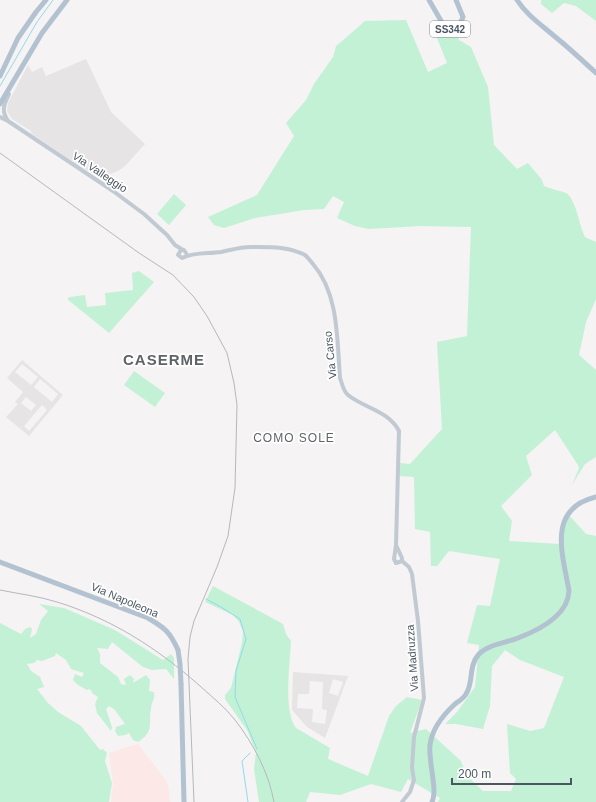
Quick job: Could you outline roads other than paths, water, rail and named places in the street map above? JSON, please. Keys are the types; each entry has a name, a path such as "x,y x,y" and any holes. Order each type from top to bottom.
{"main road":[{"path":"0,76 23,30 46,0"},
{"path":"0,104 42,33 67,0"},
{"name":"SS342","path":"429,0 444,26 452,29 459,26 463,17 456,0"},
{"path":"517,0 522,8 531,17 596,73"},
{"path":"432,802 434,797 430,765 430,744 436,726 446,713 466,696 470,687 473,664 479,654 492,646 518,638 544,626 560,613 569,597 561,541 562,526 572,509 586,500 596,497"},
{"name":"Via Napoleona","path":"0,562 148,618 166,630 178,650 180,664 184,802"}],"street":[{"path":"8,121 3,112 3,108 16,79"},
{"name":"Via Valleggio","path":"0,117 131,204 167,235 175,245 185,253"},
{"name":"Via Valleggio","path":"175,245 178,253"},
{"name":"Via Carso","path":"178,253 180,250 185,253 195,254 220,252 239,247 277,247 306,256 319,271 335,317 340,378 343,387 347,394 385,416 395,424 399,431 395,556"},
{"path":"178,253 181,258 185,253"},
{"name":"Via Carso","path":"396,545 400,554"},
{"path":"400,554 402,561 398,563 395,562 395,556 400,554"},
{"name":"Via Madruzza","path":"402,561 409,567 412,574 418,621 424,698 414,737 412,768 414,780 410,792 402,802"}],"waterway":[{"path":"0,86 37,22 53,0"},
{"path":"206,599 240,619 246,639 236,671 235,697 257,749"},
{"path":"248,802 242,761 250,753"}],"railway":[{"path":"0,153 139,253 173,275 194,297 207,316 227,353 234,383 237,405 235,488 228,536 217,567 194,621 190,637 188,659 194,802"},
{"path":"0,590 43,598 96,617 133,636 184,672 227,711 248,738 264,769 272,791 274,802"}],"district":[{"name":"CASERME","path":"164,359"},
{"name":"COMO SOLE","path":"294,438"}]}
